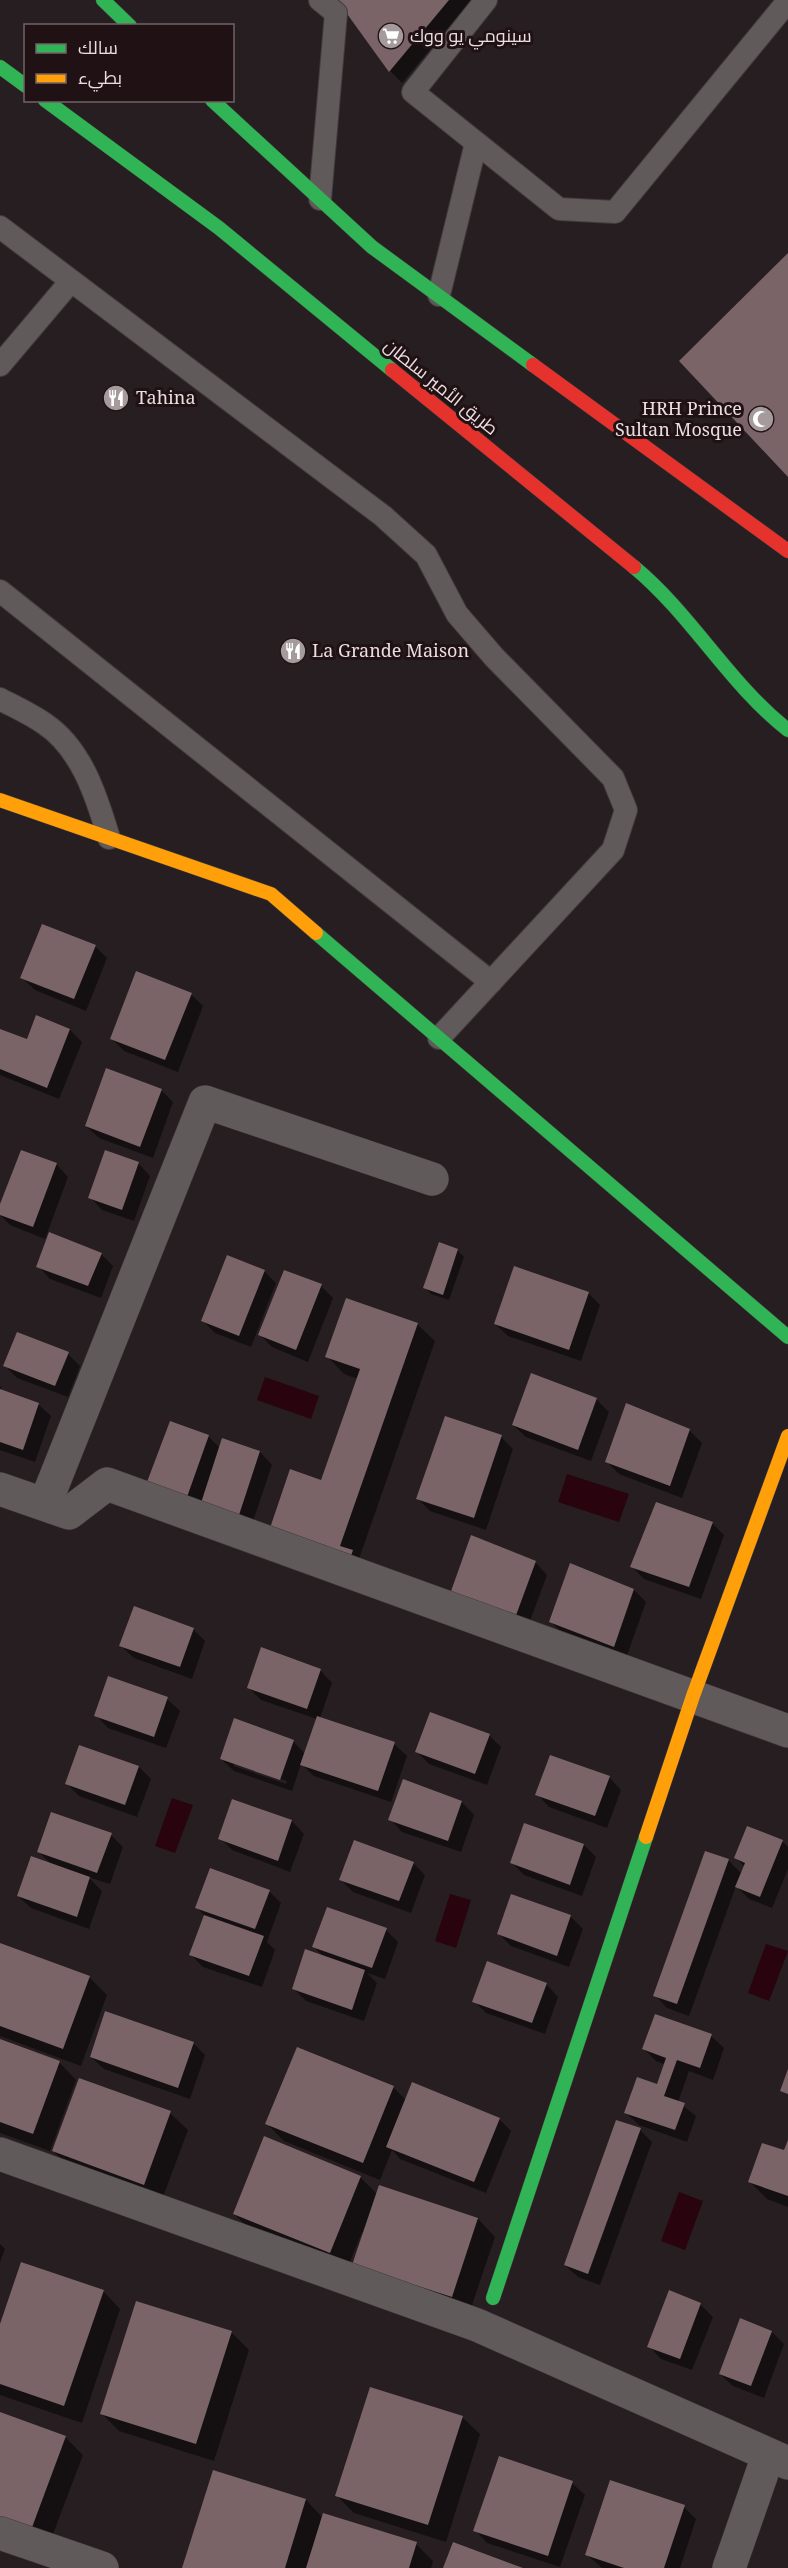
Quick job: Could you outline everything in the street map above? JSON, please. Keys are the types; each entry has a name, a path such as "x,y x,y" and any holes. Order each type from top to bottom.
{"street":[{"path":"102,0 128,24"},
{"path":"0,68 24,85"},
{"name":"طريق الأمير سلطان","path":"48,102 219,228 662,590 766,713 788,730"},
{"path":"214,102 372,247 788,551"},
{"path":"0,800 271,894 788,1337"},
{"path":"45,1504 204,1102 432,1179"},
{"path":"493,2298 693,1696 788,1436"},
{"path":"0,1489 69,1513 107,1484 788,1731"},
{"path":"0,2154 477,2325 778,2460 729,2568"},
{"path":"0,2533 57,2561 102,2568"}],"lane":[{"path":"320,0 336,13 320,199"},
{"path":"486,0 412,92 559,209 615,212 788,1"},
{"path":"439,295 476,143"},
{"path":"0,227 383,516 426,555 457,614 494,657 613,778 626,810 613,850 439,1038"},
{"path":"0,365 71,281"},
{"path":"0,591 491,982"},
{"path":"0,699 46,724 79,760 96,797 109,838"}],"shaded area":[{"path":"265,1377 319,1396 311,1419 257,1400"},
{"path":"567,1474 629,1494 619,1522 558,1502"},
{"path":"172,1798 193,1805 175,1853 155,1846"},
{"path":"450,1894 471,1900 456,1948 435,1941"},
{"path":"766,1944 788,1951 769,2001 748,1993"},
{"path":"679,2192 703,2201 685,2250 661,2241"}],"building":[{"name":"سينومي يو ووك","path":"337,0 449,0 389,72"},
{"name":"HRH Prince Sultan Mosque","path":"788,253 788,477 679,361"},
{"path":"42,924 96,945 74,999 20,978"},
{"path":"136,971 192,993 165,1060 110,1039"},
{"path":"36,1015 70,1029 47,1088 0,1069 0,1029 27,1039"},
{"path":"106,1068 162,1089 140,1147 85,1126"},
{"path":"21,1150 57,1163 33,1227 0,1215 0,1204"},
{"path":"105,1150 139,1162 122,1210 88,1198"},
{"path":"49,1232 102,1253 88,1286 36,1267"},
{"path":"439,1242 458,1249 443,1295 423,1288"},
{"path":"227,1255 265,1270 239,1336 201,1321"},
{"path":"514,1266 589,1292 569,1350 494,1324"},
{"path":"284,1270 322,1284 296,1350 258,1335"},
{"path":"346,1298 418,1323 340,1546 353,1550 351,1556 270,1528 290,1469 321,1480 360,1369 325,1357"},
{"path":"17,1332 69,1352 55,1386 3,1366"},
{"path":"531,1373 597,1398 578,1450 512,1425"},
{"path":"0,1389 39,1403 23,1450 0,1442"},
{"path":"626,1403 690,1429 670,1486 605,1462"},
{"path":"445,1416 502,1435 474,1518 416,1499"},
{"path":"170,1421 209,1435 187,1497 147,1482"},
{"path":"222,1438 260,1451 238,1518 200,1506"},
{"path":"656,1502 713,1522 689,1587 630,1567"},
{"path":"471,1535 536,1561 515,1618 450,1594"},
{"path":"570,1563 634,1589 614,1647 549,1622"},
{"path":"134,1606 194,1628 180,1667 119,1646"},
{"path":"261,1647 321,1669 307,1709 247,1688"},
{"path":"108,1676 168,1697 154,1737 94,1716"},
{"path":"430,1712 490,1734 475,1774 415,1752"},
{"path":"317,1716 395,1742 378,1791 300,1765"},
{"path":"234,1718 294,1740 280,1780 220,1759"},
{"path":"79,1745 139,1766 125,1805 65,1784"},
{"path":"550,1755 610,1776 595,1816 535,1795"},
{"path":"403,1779 462,1801 448,1841 388,1820"},
{"path":"232,1799 292,1820 278,1861 218,1839"},
{"path":"51,1812 112,1833 97,1873 37,1852"},
{"path":"524,1823 584,1844 570,1885 510,1863"},
{"path":"747,1826 783,1840 760,1897 735,1887 745,1863 734,1858"},
{"path":"354,1840 414,1862 399,1901 339,1880"},
{"path":"705,1851 729,1859 677,2004 653,1996"},
{"path":"31,1856 90,1877 77,1917 17,1896"},
{"path":"210,1868 270,1890 255,1929 195,1908"},
{"path":"511,1894 571,1915 557,1956 497,1934"},
{"path":"327,1907 387,1928 372,1968 312,1947"},
{"path":"204,1915 264,1936 249,1976 189,1955"},
{"path":"0,1943 90,1976 63,2049 0,2026"},
{"path":"305,1949 365,1970 352,2010 292,1989"},
{"path":"487,1961 547,1983 532,2023 472,2002"},
{"path":"105,2011 194,2042 178,2088 90,2057"},
{"path":"655,2014 712,2034 700,2068 677,2060 664,2096 685,2103 675,2130 624,2113 637,2077 657,2084 666,2058 642,2049"},
{"path":"0,2039 60,2061 33,2134 0,2122"},
{"path":"297,2047 394,2086 363,2163 265,2124"},
{"path":"788,2069 788,2094 780,2091"},
{"path":"79,2078 171,2111 144,2185 52,2151"},
{"path":"412,2082 500,2118 474,2182 386,2147"},
{"path":"616,2120 641,2128 588,2274 564,2265"},
{"path":"264,2136 361,2176 330,2253 233,2214"},
{"path":"788,2140 788,2196 748,2182 762,2143 784,2150"},
{"path":"379,2185 478,2218 452,2297 352,2265"},
{"path":"21,2262 104,2290 64,2406 0,2384 0,2324"},
{"path":"669,2290 701,2303 680,2359 647,2347"},
{"path":"136,2301 232,2331 196,2444 100,2414"},
{"path":"740,2318 772,2331 751,2386 719,2374"},
{"path":"370,2387 463,2416 428,2525 335,2496"},
{"path":"0,2412 66,2436 31,2530 0,2520"},
{"path":"499,2456 573,2481 548,2556 473,2531"},
{"path":"213,2470 306,2499 285,2568 182,2568"},
{"path":"610,2480 685,2505 664,2568 624,2568 585,2555"},
{"path":"323,2513 417,2542 409,2568 306,2568"},
{"path":"453,2542 523,2568 443,2568"}],"traffic: fast":[{"path":"103,0 128,24"},
{"path":"0,67 24,85"},
{"path":"48,102 219,228 392,370"},
{"path":"214,102 372,247 533,365"},
{"path":"634,567 674,606 747,692 788,730"},
{"path":"316,933 788,1337"},
{"path":"493,2298 646,1837"}],"traffic: slow":[{"path":"0,800 271,894 316,933"},
{"path":"646,1837 693,1696 788,1436"}],"traffic: jam":[{"path":"533,365 788,551"},
{"path":"392,370 634,567"}],"place":[{"name":"سينومي يو ووك","path":"391,36"},
{"name":"Tahina","path":"116,398"},
{"name":"HRH Prince Sultan Mosque","path":"761,419"},
{"name":"La Grande Maison","path":"293,651"}]}
